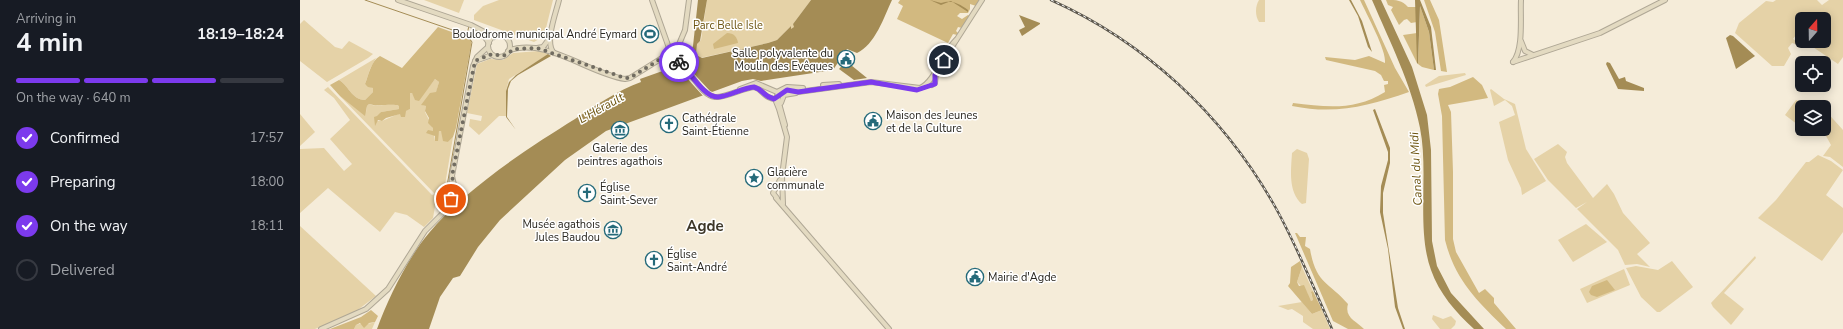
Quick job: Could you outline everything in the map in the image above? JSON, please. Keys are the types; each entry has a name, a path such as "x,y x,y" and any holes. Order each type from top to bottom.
{"main road":[{"path":"398,0 471,25 494,37 503,36 509,43 523,48"},
{"path":"475,61 492,54 500,57 508,51 523,48 543,47 549,39 559,0"},
{"path":"652,0 680,63"},
{"path":"537,48 614,76 630,78 662,58 669,56 674,50 685,30 689,0"},
{"path":"781,104 784,96 798,92 871,82 920,89 931,82 937,70 982,0"},
{"path":"1521,0 1519,47 1516,58 1513,62 1600,33 1665,0"},
{"path":"478,28 489,45 492,54"},
{"path":"321,329 353,316 376,302 388,289 425,231 450,206 452,176 475,61 494,37"},
{"path":"549,39 551,50 558,55"},
{"path":"1520,39 1524,49 1524,58"},
{"path":"508,51 509,43"},
{"path":"1519,47 1524,58"},
{"path":"1524,49 1534,55"},
{"path":"669,56 674,50"},
{"path":"669,56 680,63 706,92 714,96 754,87 763,93 765,97 777,95 787,90 798,92"},
{"path":"738,90 753,83 768,88 777,95 781,104 784,129"},
{"path":"777,95 787,87 798,89 831,84 843,86"},
{"path":"763,93 764,90 768,88"},
{"path":"777,95 787,145 782,176 784,207"},
{"path":"782,176 775,190 774,195 776,198 889,329"},
{"path":"775,190 778,189 782,193"},
{"path":"776,198 780,197 782,193"}],"green space":[{"path":"424,0 464,0 459,13"},
{"path":"499,0 553,0 544,36 534,42 474,20 474,15 483,6"},
{"name":"Parc Belle Isle","path":"707,0 811,0 793,24 795,27 791,30 791,26 777,40 700,58 696,55 697,44 701,40"},
{"path":"1259,0 1265,0 1265,22 1259,22 1256,14 1256,8"},
{"path":"1776,0 1817,0 1822,5 1829,0 1843,0 1843,57 1838,64 1831,59 1831,56 1826,56 1814,48 1831,48 1831,12 1795,12 1795,36 1793,39 1795,40 1795,44 1792,43 1788,48 1791,54 1784,66 1772,66 1735,33 1739,23 1766,1 1773,2"},
{"path":"304,20 335,47 342,49 349,41 373,54 327,82 300,61 300,24"},
{"name":"Boulodrome municipal André Eymard","path":"652,25 658,38 647,43 641,30"},
{"path":"539,51 549,54 509,79 506,91 506,116 499,116 479,135 469,126 470,119 481,121 482,116 467,113 477,64 490,59 503,60 513,53"},
{"path":"376,58 370,69 365,84 373,88 373,92 365,100 360,99 339,80"},
{"path":"1465,73 1466,75 1426,87 1425,85 1439,76"},
{"path":"435,79 439,82 436,93 422,105 426,106 425,112 433,128 435,141 439,131 441,131 448,142 453,137 443,197 437,195 433,218 424,227 407,215 395,212 380,232 328,188 300,213 300,149 324,148 344,171 352,164 330,139 350,120 334,98 324,90 328,87 432,195 435,194 340,96 366,112 369,104 399,106 399,109 381,112 376,121 382,121 410,109 410,93 420,98"},
{"path":"1491,89 1504,99 1515,104 1526,149 1546,181 1522,195 1521,188 1508,160 1499,122 1515,115 1512,106 1505,100 1494,106"},
{"path":"1795,101 1795,123 1785,115"},
{"path":"300,114 315,132 300,146"},
{"path":"1831,117 1843,130 1843,167 1830,157 1823,156 1831,145 1826,136 1831,136"},
{"path":"1558,144 1567,152 1565,157 1567,163 1593,198 1607,184 1614,194 1623,213 1650,243 1637,254 1650,267 1637,264 1625,265 1618,250 1577,209 1587,202 1576,208 1548,180 1534,159"},
{"path":"1297,149 1307,153 1309,159 1306,203 1302,204 1294,193 1291,180 1292,153"},
{"path":"1818,155 1831,161 1843,170 1826,195 1843,208 1843,232 1822,261 1758,218 1776,200 1806,162 1809,162"},
{"path":"1586,224 1607,242 1573,262 1558,240"},
{"path":"300,226 376,296 355,312 315,329 300,329"},
{"path":"1755,256 1756,258 1724,293 1744,309 1731,325 1713,307 1711,303"},
{"path":"1672,261 1693,287 1660,312 1657,312 1641,297 1626,268 1636,266 1658,270"},
{"path":"1302,267 1313,291 1311,293 1313,300 1311,301 1308,298 1307,292 1297,282"},
{"path":"1624,269 1630,285 1587,303 1580,289"},
{"path":"1302,302 1312,314 1322,310 1330,329 1313,329 1303,322 1303,316 1292,309 1288,310 1278,306"},
{"path":"1433,315 1443,319 1451,316 1456,321 1455,325 1451,329 1440,329 1432,319"},
{"path":"375,322 372,329 354,329 358,324"}],"shaded area":[{"path":"900,0 980,0 976,6 970,4 968,13 960,13 957,16 962,19 968,15 970,16 962,28 958,27 956,31 958,33 957,35 953,34 948,43 897,19 903,6 898,3"},
{"path":"1360,0 1364,0 1395,68 1409,92 1352,108 1323,110 1292,106 1293,103 1317,106 1351,105 1374,98 1385,92 1384,85 1388,84 1388,81 1384,81 1381,75 1375,71 1326,60 1325,57 1355,60 1369,56 1385,63 1385,57 1380,41"},
{"path":"1386,0 1399,1 1408,7 1416,7 1417,22 1411,23 1407,19 1399,25 1391,10 1393,7 1388,5"},
{"path":"1424,0 1430,0 1439,20 1447,72 1441,71 1435,32"},
{"path":"1420,6 1429,32 1434,70 1422,67 1418,64"},
{"path":"438,27 471,39 456,128 453,137 448,142 443,141 441,131 439,131 438,141 435,141 435,136 426,133 428,130 433,131 433,128 428,123 429,118 425,111 426,106 421,105 430,93 436,92 439,82 435,79 419,101 415,100 412,93 410,93 410,109 406,111 405,117 401,117 400,114 386,118 382,121 378,120 375,126 374,117 381,112 399,109 399,106 369,104 367,106 365,116 340,96 330,85 339,80 354,95 365,100 373,92 373,88 368,87 365,84 374,61 377,58 380,56 402,68"},
{"path":"727,33 735,36 738,43 714,49 713,44"},
{"path":"1417,33 1417,63 1403,35"},
{"path":"1473,77 1482,85 1488,98 1448,105 1451,112 1453,239 1456,252 1479,293 1485,289 1494,298 1494,303 1516,329 1506,329 1468,289 1455,267 1445,240 1442,116 1438,94 1439,89 1450,87"},
{"path":"1295,233 1297,233 1300,237 1306,237 1305,246 1310,249 1319,276 1348,304 1347,309 1349,316 1364,329 1348,329 1333,321"},
{"path":"1300,261 1302,267 1297,282 1299,286 1304,285 1311,301 1313,300 1311,292 1313,291 1322,310 1312,314 1288,286 1290,283 1291,267"},
{"path":"1607,280 1615,290 1597,297 1591,295 1589,292 1592,286"},
{"path":"371,310 378,316 375,322 369,323 364,328 360,323 356,325 354,329 330,329 361,317"}],"water":[{"name":"L'Hérault","path":"698,0 707,0 696,55 702,58 777,40 791,26 791,29 794,27 793,24 811,0 892,0 878,30 869,44 857,53 847,49 833,70 761,81 753,79 742,81 606,131 565,160 500,220 478,247 460,276 453,278 440,297 429,329 377,329 406,266 429,233 460,201 517,156 615,94 641,82 640,79 685,63 693,46"},
{"path":"930,0 941,3 949,2 941,5"},
{"path":"1349,0 1351,0 1362,21 1372,52 1368,47 1358,16"},
{"path":"1372,0 1381,0 1412,67 1427,115 1431,150 1432,241 1437,266 1451,293 1484,329 1474,329 1461,316 1443,295 1431,270 1424,237 1423,163 1420,128 1406,79"},
{"path":"1415,0 1420,0 1431,27 1436,70 1434,70 1429,32 1420,6 1418,64 1417,63"},
{"path":"953,2 968,10 968,12"},
{"path":"1019,15 1040,24 1022,36 1019,30 1025,27"},
{"path":"1730,35 1755,56 1736,69 1726,38"},
{"path":"548,54 551,56 518,75 511,81 508,89 507,117 516,130 506,117 506,91 509,82 516,75"},
{"path":"846,61 867,78 854,80 839,69"},
{"path":"1607,62 1610,63 1619,79 1625,77 1626,81 1644,88 1644,91 1618,89 1606,64"},
{"path":"1375,109 1390,148 1390,163 1383,193 1383,213 1398,308 1405,329 1403,329 1395,307 1388,249 1380,212 1381,186 1388,160 1388,152 1373,110"}],"pier":[{"path":"683,62 710,91 715,93 704,97 676,66"}],"waterway":[{"path":"365,0 467,35 472,42 446,192"},
{"path":"467,34 469,26"}],"railway":[{"path":"1051,0 1085,17 1118,37 1149,59 1178,84 1205,111 1230,140 1253,170 1273,203 1297,249 1332,329"}],"way so far":[{"path":"451,199 450,206 454,202 456,194 452,176 475,61 492,54 498,57 503,56 508,51 515,49 537,48 620,78 630,78 662,58 668,57 679,62"}],"place":[{"name":"Boulodrome municipal André Eymard","path":"650,34"},
{"name":"Salle polyvalente du Moulin des Evêques","path":"846,59"},
{"name":"Maison des Jeunes et de la Culture","path":"873,121"},
{"name":"Cathédrale Saint-Étienne","path":"669,124"},
{"name":"Galerie des peintres agathois","path":"620,130"},
{"name":"Glacière communale","path":"754,178"},
{"name":"Église Saint-Sever","path":"587,193"},
{"name":"Musée agathois Jules Baudou","path":"613,230"},
{"name":"Église Saint-André","path":"654,260"},
{"name":"Mairie d'Agde","path":"975,277"}],"district":[{"name":"Agde","path":"705,226"}],"route":[{"path":"679,62 706,92 712,96 720,96 738,90 756,87 765,97 775,99 781,92 787,90 798,92 871,82 922,89 935,84 935,75 944,60"}],"water label":[{"name":"Canal du Midi","path":"1416,169"}]}
